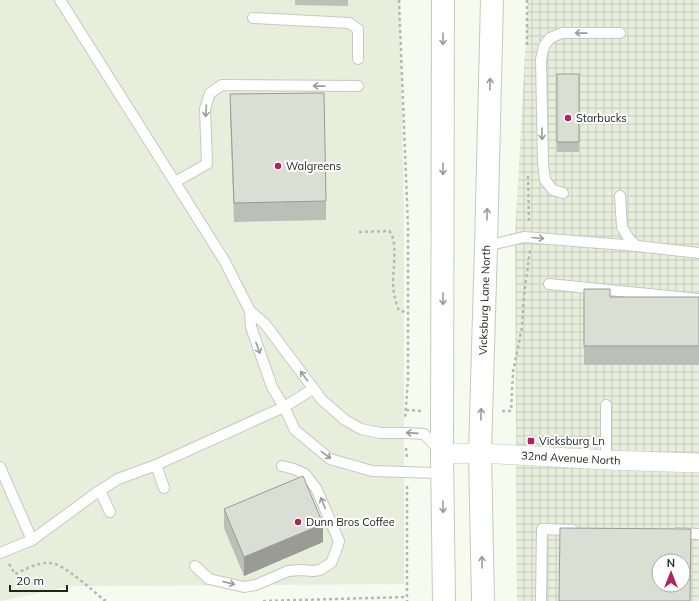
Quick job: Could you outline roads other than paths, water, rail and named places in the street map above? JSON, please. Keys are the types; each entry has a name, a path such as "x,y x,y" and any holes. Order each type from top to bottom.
{"main road":[{"path":"443,0 442,454 444,601"},
{"name":"Vicksburg Lane North","path":"483,601 480,453 492,0"}],"street":[{"name":"32nd Avenue North","path":"442,454 480,453 606,460 699,463"}],"lane":[{"path":"60,0 224,260 250,311 265,324 322,400 345,420 360,429 380,433 424,434 442,454 436,474 372,471 330,459 295,430 284,407 272,388 251,327 250,311"},
{"path":"253,18 349,23 358,29 358,59"},
{"path":"564,193 553,190 545,180 543,163 541,59 544,46 550,38 562,33 620,33"},
{"path":"175,182 207,164 205,109 210,93 222,85 358,86"},
{"path":"620,196 622,227 629,239 638,246"},
{"path":"486,246 524,237 638,246 699,253"},
{"path":"549,284 699,299"},
{"path":"1,553 32,540 100,490 118,479 156,465 284,407 313,389"},
{"path":"606,405 606,460"},
{"path":"156,465 164,488"},
{"path":"195,566 209,579 244,587 256,585 288,570 320,570 331,563 338,541 316,488 305,474 282,466"},
{"path":"0,467 32,540"},
{"path":"100,490 110,512"},
{"path":"541,601 542,529 581,530"},
{"path":"668,533 699,534"}],"place":[{"name":"Starbucks","path":"568,118"},
{"name":"Walgreens","path":"278,166"},
{"name":"Vicksburg Ln","path":"531,441"},
{"name":"Dunn Bros Coffee","path":"298,522"}]}
